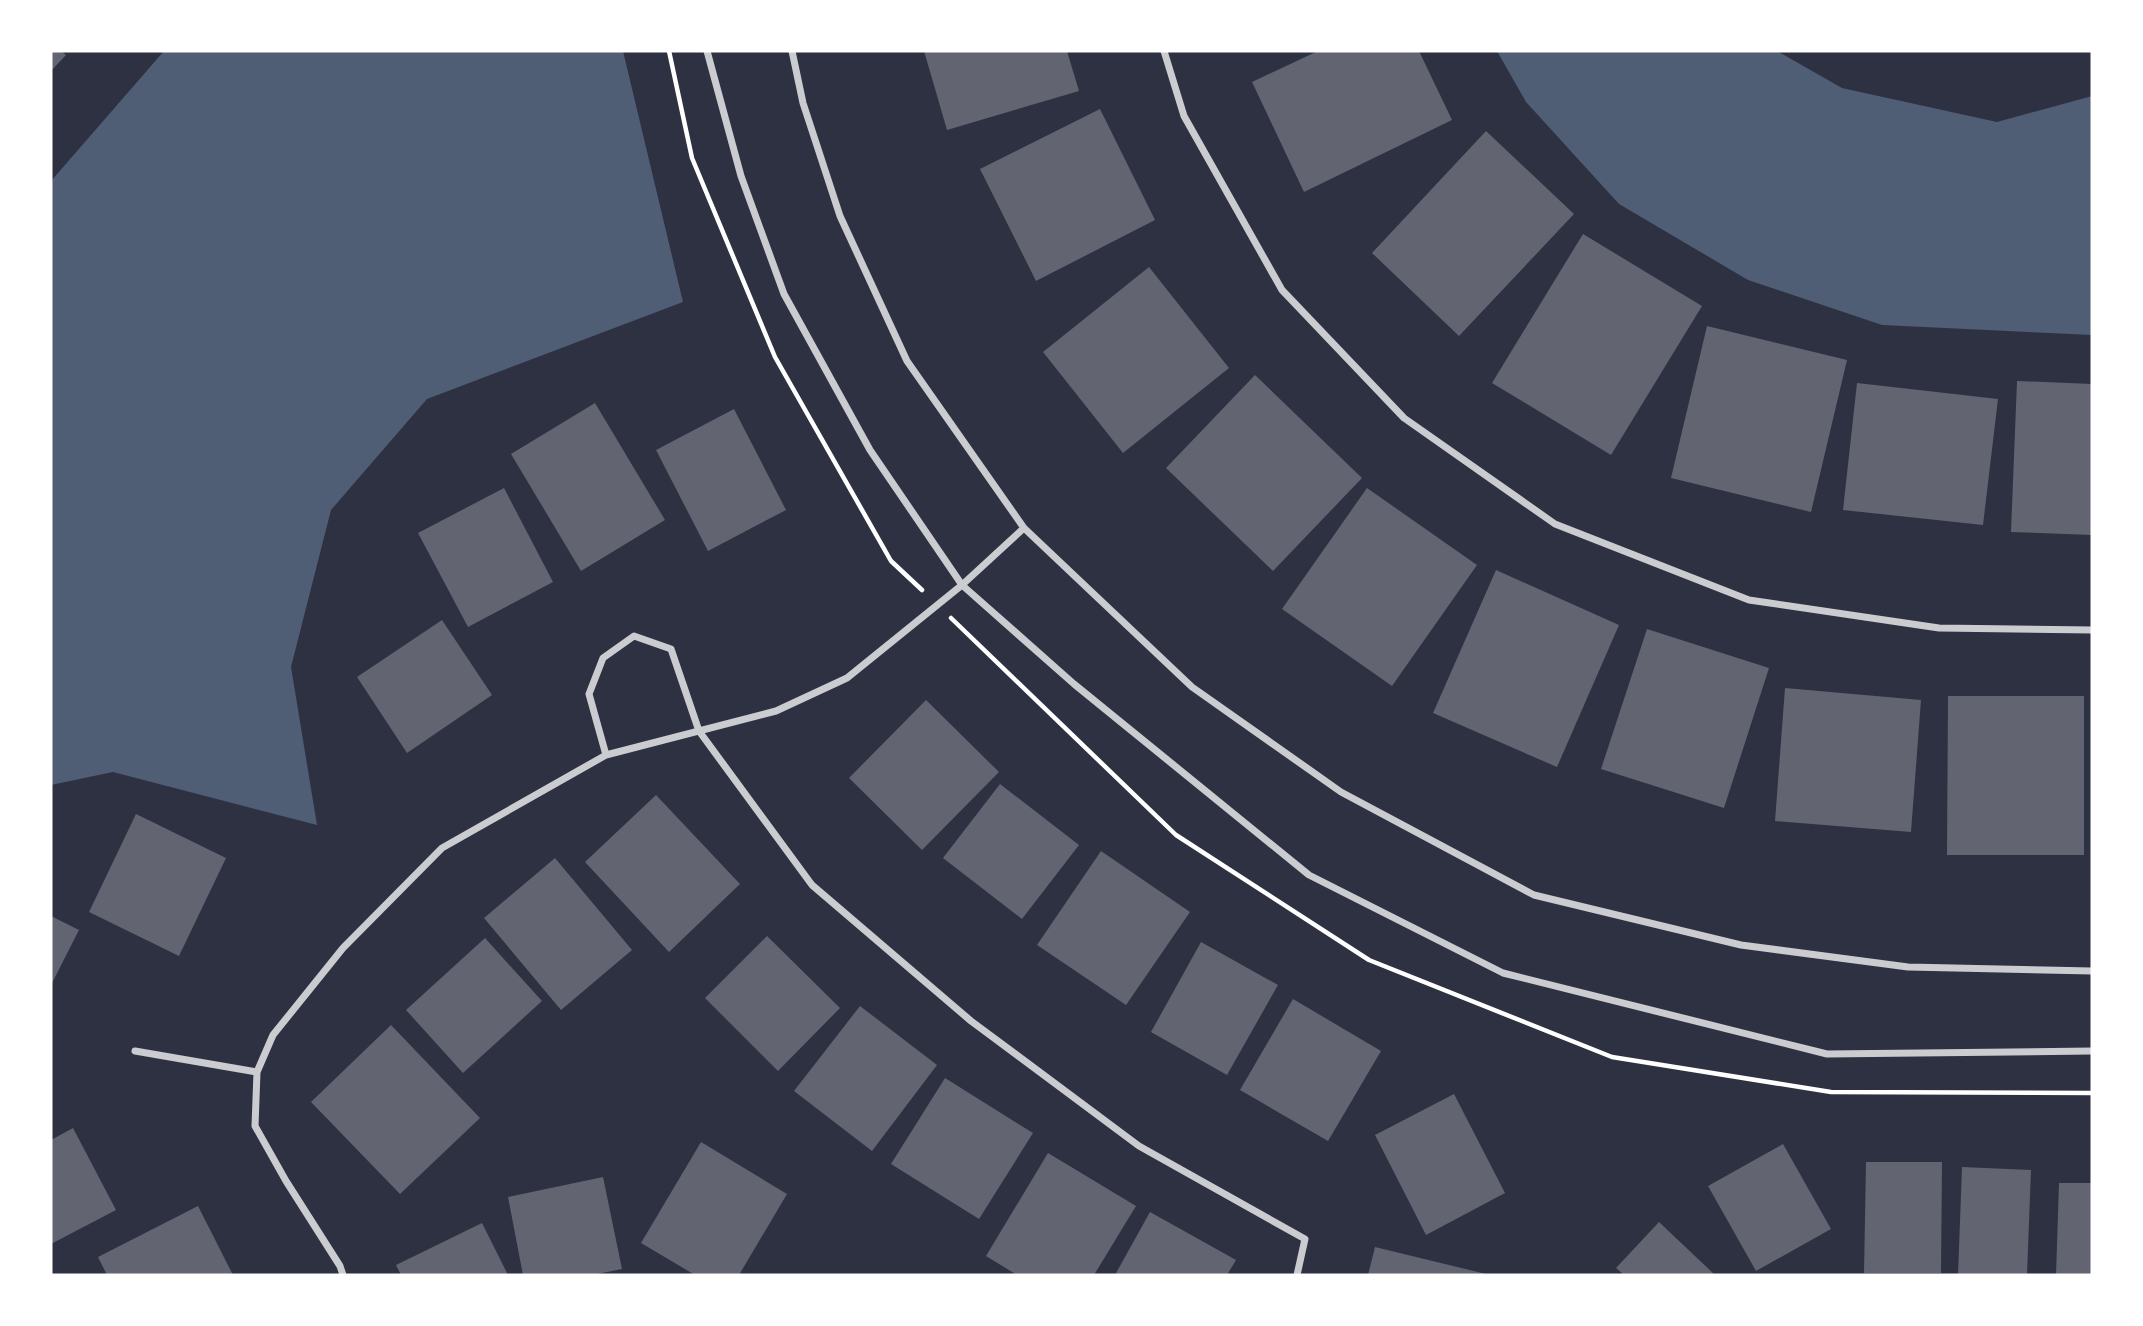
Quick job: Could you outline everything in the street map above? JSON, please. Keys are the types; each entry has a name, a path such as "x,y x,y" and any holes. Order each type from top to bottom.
{"street":[{"path":"707,51 741,176 784,294 870,450 962,585 1074,684 1309,875 1503,973 1827,1054 2092,1051"},
{"path":"792,51 803,103 840,216 907,361 1024,528 1192,687 1341,792 1534,895 1754,947 1908,967 2092,971"},
{"path":"1164,51 1184,116 1282,290 1404,418 1556,524 1749,600 1939,628 2092,630"},
{"path":"343,1275 255,1126 257,1072 273,1035 343,948 442,848 606,755 776,711 847,678 962,585 1024,528"},
{"path":"606,755 589,694 603,658 634,636 671,649 699,731 812,885 971,1021 1139,1146 1305,1239 1297,1275"},
{"path":"135,1051 257,1072"}],"water":[{"path":"164,51 623,51 683,302 427,399 331,510 291,667 317,825 113,772 51,785 51,181"},
{"path":"1497,51 1777,51 1842,88 1997,122 2092,96 2092,335 1882,325 1748,280 1619,204 1526,102"}],"building":[{"path":"51,51 61,51 66,55 51,71"},
{"path":"924,51 1067,51 1079,91 947,130"},
{"path":"1318,51 1419,51 1452,120 1304,192 1252,82"},
{"path":"1100,109 1155,220 1036,281 980,169"},
{"path":"1486,131 1574,214 1459,336 1372,253"},
{"path":"1583,234 1702,306 1611,455 1492,383"},
{"path":"1149,267 1229,368 1123,453 1043,352"},
{"path":"1707,326 1847,360 1811,512 1671,478"},
{"path":"1255,375 1362,478 1273,571 1166,468"},
{"path":"2017,381 2092,384 2092,535 2011,532"},
{"path":"1857,383 1998,399 1983,525 1843,510"},
{"path":"595,403 665,520 581,571 511,454"},
{"path":"734,409 786,510 708,551 656,450"},
{"path":"504,488 553,582 468,627 418,533"},
{"path":"1367,488 1477,565 1392,686 1282,609"},
{"path":"1496,570 1619,625 1557,767 1433,713"},
{"path":"442,620 492,695 407,753 357,677"},
{"path":"1647,629 1769,668 1724,808 1601,769"},
{"path":"1785,688 1921,700 1911,832 1775,821"},
{"path":"1948,696 2084,696 2084,855 1947,855"},
{"path":"926,700 999,772 922,850 849,778"},
{"path":"1000,784 1079,845 1022,919 943,858"},
{"path":"656,795 740,884 669,952 585,862"},
{"path":"136,814 226,858 179,956 89,912"},
{"path":"1101,851 1190,912 1126,1005 1037,945"},
{"path":"555,858 632,950 561,1010 484,918"},
{"path":"51,916 79,930 51,985"},
{"path":"767,936 840,1008 778,1071 705,998"},
{"path":"485,938 542,1001 463,1073 406,1010"},
{"path":"1201,942 1278,985 1227,1075 1151,1032"},
{"path":"1293,999 1381,1051 1328,1141 1240,1090"},
{"path":"860,1006 937,1065 872,1151 794,1091"},
{"path":"391,1025 480,1118 400,1194 311,1102"},
{"path":"945,1078 1033,1133 979,1219 891,1164"},
{"path":"1454,1094 1505,1193 1426,1235 1375,1135"},
{"path":"73,1128 116,1210 51,1244 51,1140"},
{"path":"701,1142 787,1194 739,1275 695,1275 641,1243"},
{"path":"1783,1144 1831,1229 1756,1271 1708,1186"},
{"path":"1048,1153 1136,1206 1094,1275 1017,1275 986,1256"},
{"path":"1866,1162 1942,1162 1941,1273 1864,1273"},
{"path":"1962,1167 2031,1170 2027,1275 1958,1275"},
{"path":"603,1177 622,1269 592,1275 523,1275 508,1197"},
{"path":"2059,1183 2092,1183 2092,1275 2056,1275"},
{"path":"198,1206 233,1275 107,1275 98,1257"},
{"path":"1150,1212 1236,1260 1227,1275 1115,1275"},
{"path":"1659,1222 1715,1275 1624,1275 1616,1268"},
{"path":"482,1223 508,1275 401,1275 396,1265"},
{"path":"1375,1247 1486,1274 1486,1275 1368,1275"}]}
